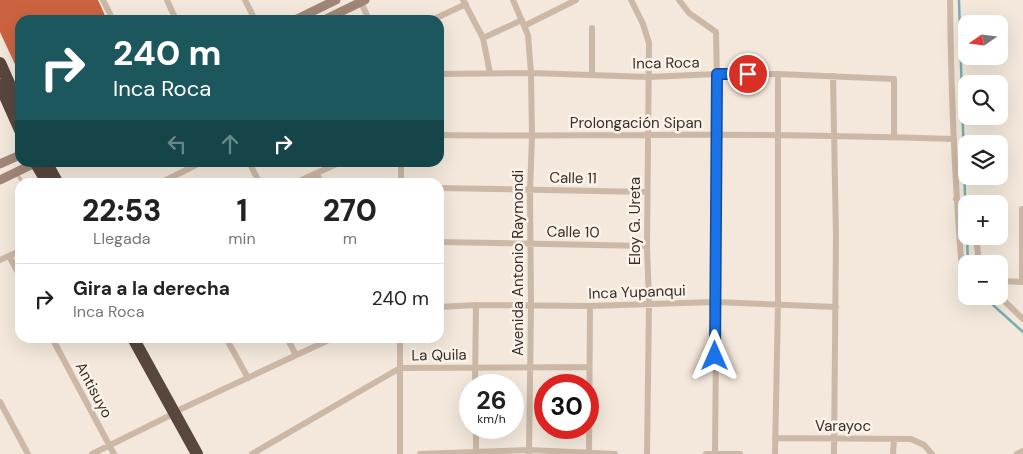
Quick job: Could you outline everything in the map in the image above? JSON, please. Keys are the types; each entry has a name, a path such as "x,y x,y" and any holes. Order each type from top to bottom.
{"highway":[{"path":"0,63 15,97"},
{"path":"0,85 15,119"},
{"path":"38,167 45,178"},
{"path":"49,167 55,178"},
{"path":"136,343 206,454"},
{"path":"144,343 197,454"}],"street":[{"path":"103,0 110,15"},
{"path":"166,0 174,15"},
{"path":"305,15 336,0"},
{"path":"333,15 361,0 367,15"},
{"name":"Avenida Antonio Raymondi","path":"513,0 528,35 531,73 532,137 530,190 532,306 529,452"},
{"path":"483,38 576,0"},
{"name":"Eloy G. Ureta","path":"631,0 643,24 649,43 647,454"},
{"path":"679,0 689,13 716,32 718,136 715,454"},
{"path":"950,0 956,199 961,255"},
{"path":"247,1 253,15"},
{"path":"441,15 464,2 483,38 490,73"},
{"path":"592,28 592,75"},
{"name":"Inca Roca","path":"444,74 531,73 648,77 778,74 894,79 894,137"},
{"path":"775,454 778,304 778,74"},
{"path":"833,76 836,236 834,454"},
{"name":"Prolongación Sipan","path":"444,135 954,138"},
{"path":"0,164 15,157"},
{"path":"0,180 28,167"},
{"path":"170,178 192,167"},
{"path":"307,178 331,167"},
{"path":"317,174 319,178"},
{"name":"Calle 11","path":"444,188 647,192"},
{"path":"1008,281 1022,282 1022,209"},
{"name":"Calle 10","path":"444,242 647,246"},
{"path":"0,260 15,253"},
{"path":"9,256 15,267"},
{"name":"Inca Yupanqui","path":"444,307 476,305 590,306 715,302 836,307"},
{"path":"475,374 476,305"},
{"path":"1008,305 1023,319"},
{"path":"589,453 590,306"},
{"name":"Antisuyo","path":"55,343 114,454"},
{"path":"229,343 248,378"},
{"path":"290,343 296,355"},
{"path":"92,454 322,343"},
{"path":"400,343 400,454"},
{"name":"La Quila","path":"252,454 400,368 589,367"},
{"path":"0,402 28,454"},
{"name":"Varayoc","path":"775,438 911,439 924,445 932,454"},
{"path":"476,439 476,453"},
{"path":"893,454 894,439"},
{"path":"1017,454 1023,451"},
{"path":"420,454 529,452 615,454"},
{"path":"706,454 740,454"}],"lane":[{"path":"17,172 20,178"}],"building":[{"path":"0,0 98,0 105,15 15,15 15,64 0,32"}],"waterway":[{"path":"959,0 965,195"},
{"path":"967,245 968,255"},
{"path":"993,305 1023,332"}],"route":[{"path":"715,356 717,74 748,74"}]}
